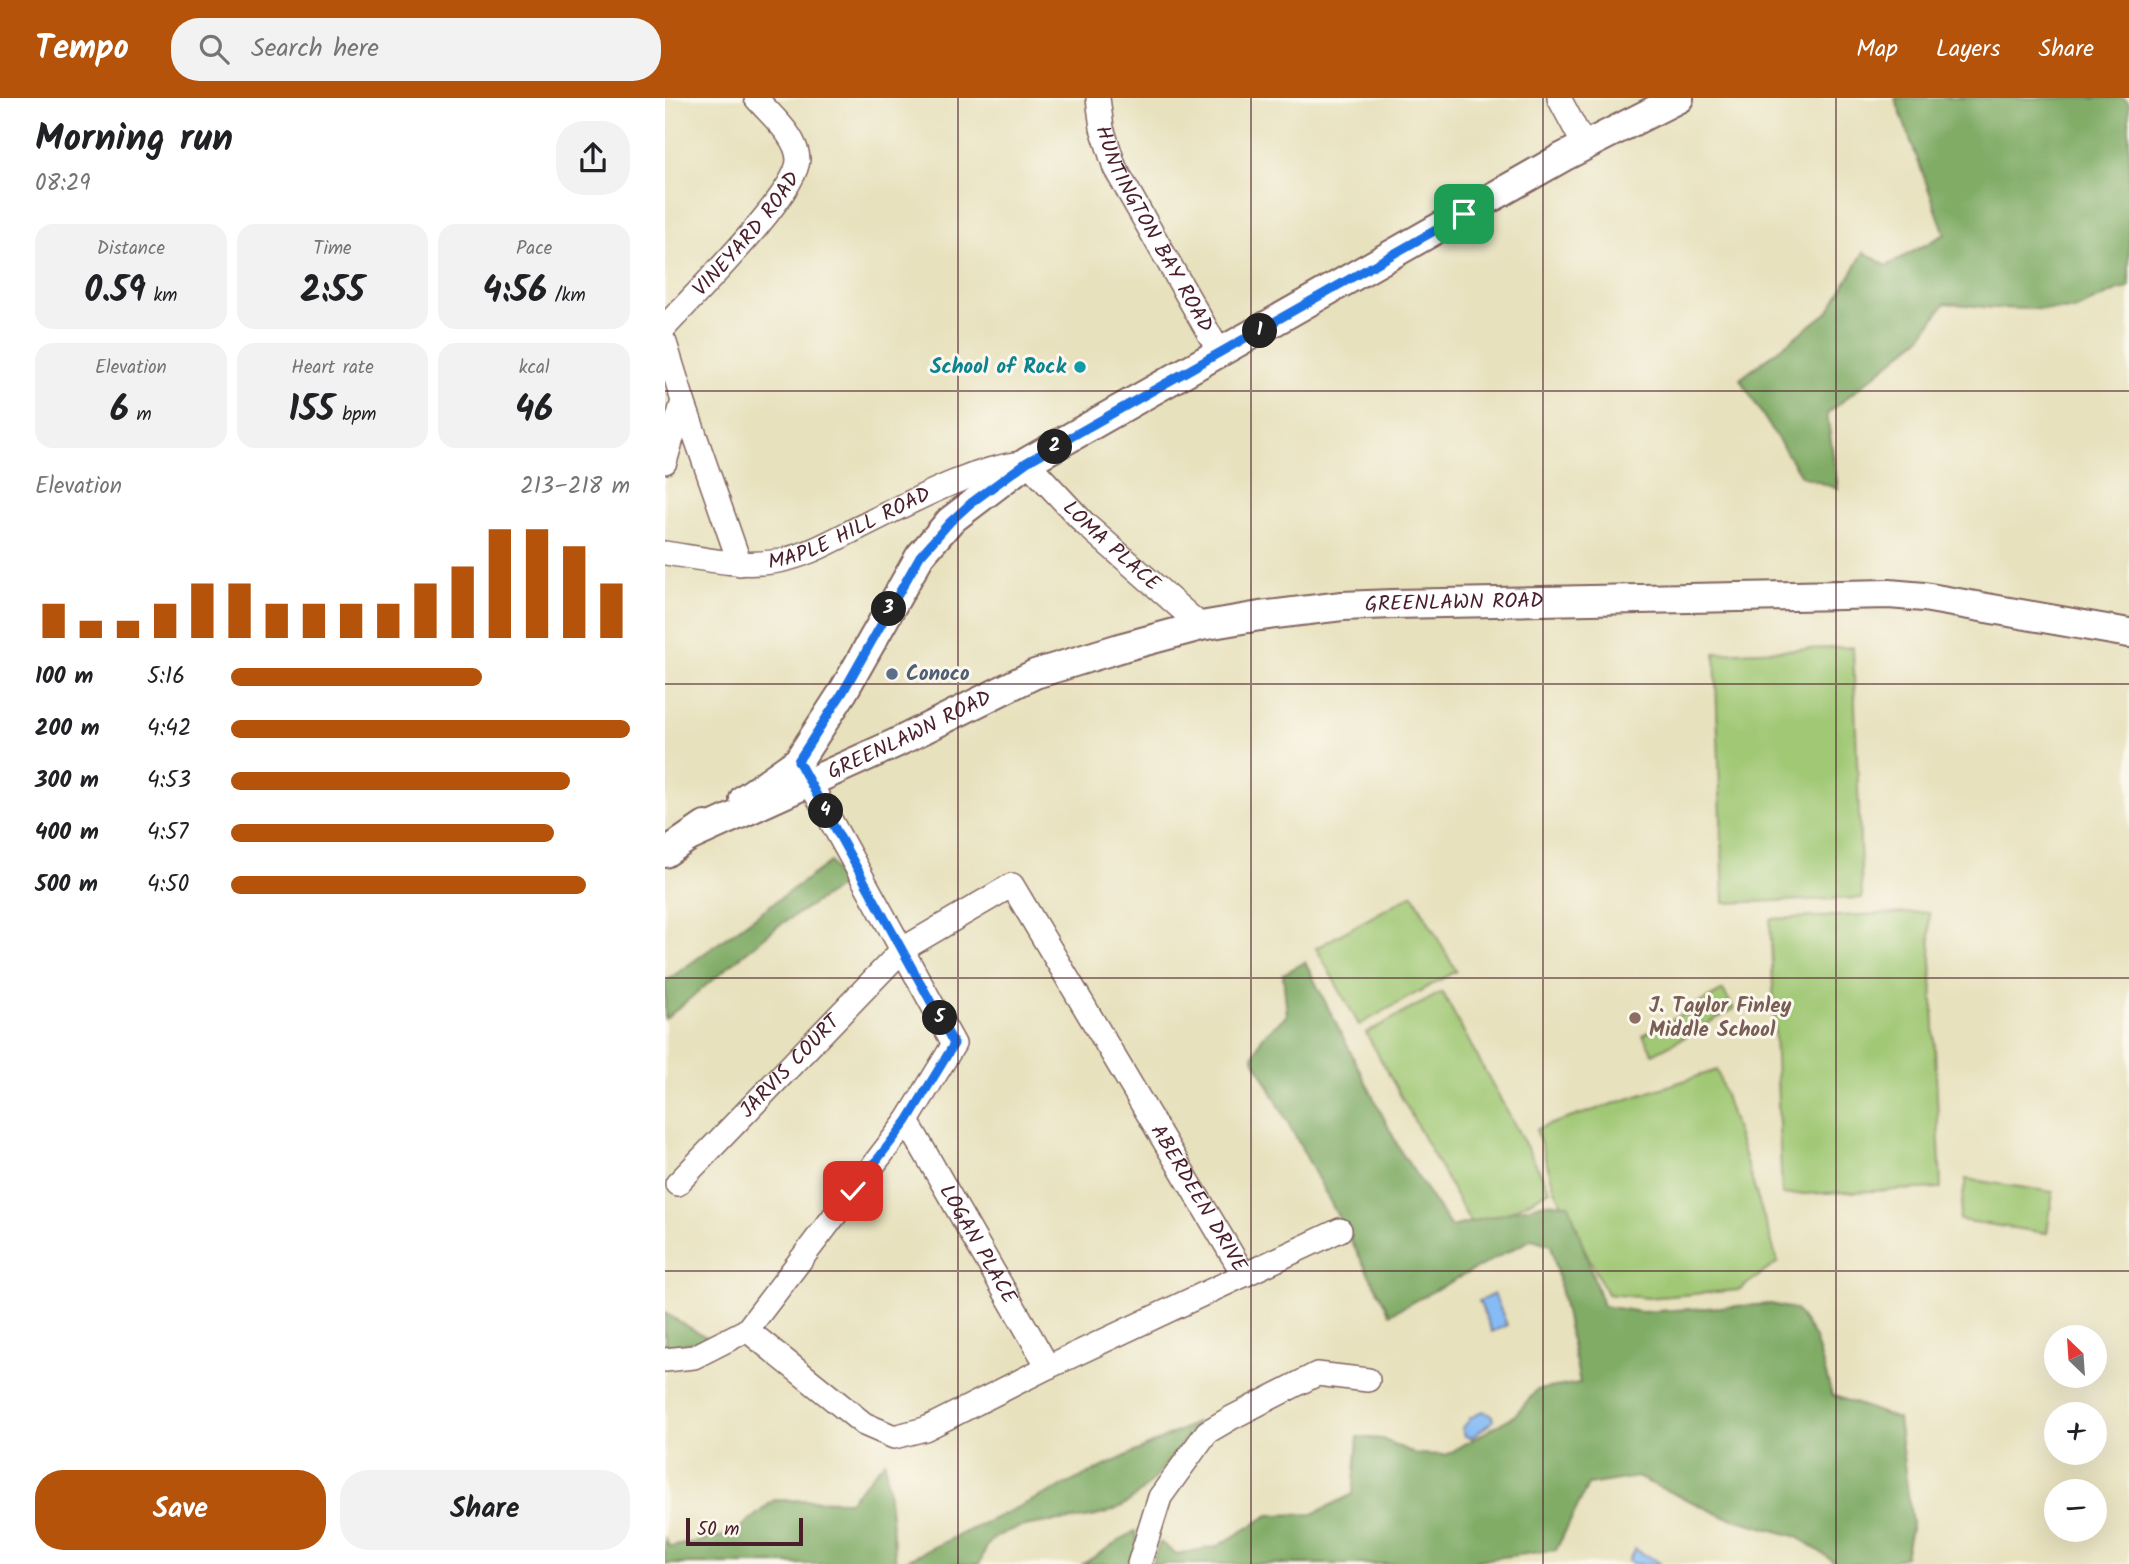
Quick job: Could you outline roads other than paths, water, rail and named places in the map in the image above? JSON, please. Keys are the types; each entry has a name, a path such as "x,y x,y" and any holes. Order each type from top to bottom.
{"main road":[{"path":"665,853 804,772 843,692 920,556 950,522 1027,462 1584,145 1679,98"},
{"name":"GREENLAWN ROAD","path":"804,772 1035,674 1201,626 1270,614 1393,604 1853,593 1924,597 2129,632"}],"street":[{"name":"VINEYARD ROAD","path":"665,327 753,232 791,181 799,161 794,142 756,98"},
{"name":"HUNTINGTON BAY ROAD","path":"1098,98 1102,128 1115,168 1220,353"},
{"path":"1559,98 1584,145"},
{"path":"665,342 740,564"},
{"path":"665,462 683,401"},
{"name":"MAPLE HILL ROAD","path":"665,553 740,564 773,562 800,555 955,482 1007,465 1027,462"},
{"name":"LOMA PLACE","path":"1027,462 1085,524 1201,626"},
{"path":"665,1360 694,1357 747,1330 907,1121 954,1044 804,772"},
{"name":"ABERDEEN DRIVE","path":"747,1330 864,1424 894,1437 925,1429 1048,1367 1244,1275 1012,885 903,949"},
{"name":"JARVIS COURT","path":"677,1184 903,949"},
{"name":"LOGAN PLACE","path":"907,1121 1048,1367"},
{"path":"1244,1275 1340,1230"},
{"path":"1139,1564 1160,1497 1207,1432 1317,1374 1369,1380"}],"water":[{"path":"1494,1294 1507,1325 1492,1332 1479,1301"},
{"path":"1483,1411 1492,1416 1493,1421 1471,1438 1465,1436 1462,1428 1469,1419"},
{"path":"1635,1549 1660,1563 1634,1564 1628,1561"}],"place":[{"name":"School of Rock","path":"1080,367"},
{"name":"Conoco","path":"892,674"},
{"name":"J. Taylor Finley Middle School","path":"1635,1018"}]}
